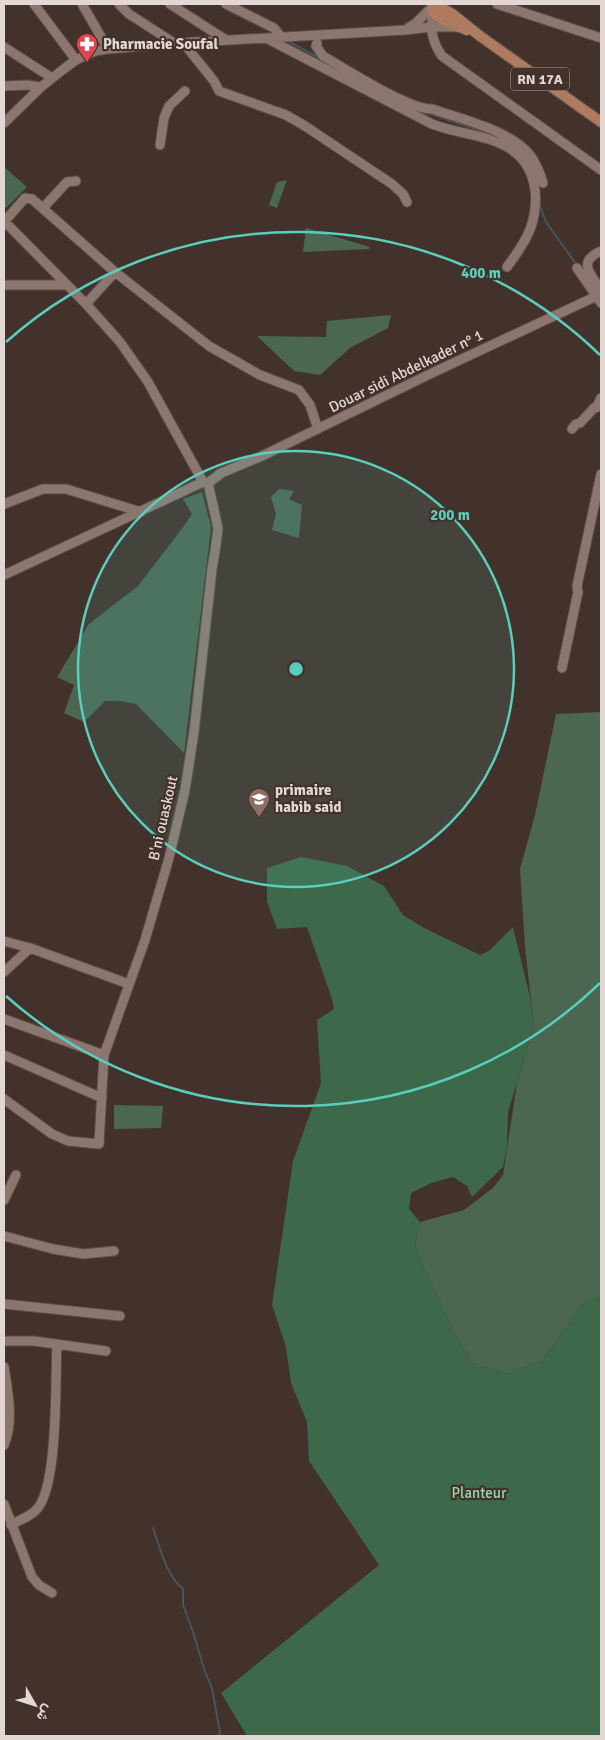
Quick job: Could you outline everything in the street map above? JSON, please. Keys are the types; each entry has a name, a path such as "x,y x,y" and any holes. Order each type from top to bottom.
{"main road":[{"name":"RN 17A","path":"436,8 458,27 480,36"},
{"name":"RN 17A","path":"436,8 451,13 480,36 601,122"}],"street":[{"path":"34,4 76,60"},
{"path":"82,4 108,49"},
{"path":"119,4 129,14 174,44"},
{"path":"170,4 226,40"},
{"path":"226,4 274,28 281,36"},
{"path":"496,4 601,38"},
{"path":"405,30 436,8"},
{"path":"436,8 431,26 432,37 438,49 451,64 601,170"},
{"path":"4,123 52,78 76,60 108,49 281,36 405,30 431,26 458,27"},
{"path":"266,38 432,124 448,130 491,140 510,148 524,161 534,178 535,208 530,229 507,266"},
{"path":"188,43 189,50 214,81 219,91 286,115 305,126 392,184 403,194 407,202"},
{"path":"317,43 316,46 323,56 393,96 424,109 432,109 493,130 515,141 529,154 544,183"},
{"path":"4,47 52,78"},
{"path":"4,86 42,87"},
{"path":"160,145 164,118 169,106 185,91"},
{"path":"43,208 67,182 76,181"},
{"path":"4,221 25,198 32,199 115,272 209,346 260,375 299,390 310,404 318,429"},
{"name":"B'ni ouaskout","path":"4,221 86,304 120,342 148,382 197,472 206,484 218,528 186,790 156,903 104,1055 99,1144 68,1141 52,1134 4,1099"},
{"path":"600,296 587,263 591,256 601,250"},
{"path":"577,268 600,296"},
{"path":"86,304 115,272"},
{"path":"4,285 67,285"},
{"name":"Douar sidi Abdelkader n° 1","path":"4,576 184,492 206,484 223,472 264,455 600,296"},
{"path":"572,429 596,408 601,398"},
{"path":"562,668 601,474"},
{"path":"4,504 43,489 66,489 141,512"},
{"path":"4,941 30,948 129,984"},
{"path":"4,972 30,948"},
{"path":"4,1019 104,1055"},
{"path":"4,1056 102,1098"},
{"path":"4,1200 16,1175"},
{"path":"4,1239 53,1250 83,1254 114,1251"},
{"path":"4,1304 120,1316"},
{"path":"4,1341 34,1341 106,1351"},
{"path":"11,1525 35,1511 42,1500 48,1482 55,1420 57,1344"},
{"path":"4,1367 10,1408 4,1445"},
{"path":"4,1504 32,1577 39,1586 52,1593"}],"green space":[{"path":"4,167 27,187 6,208 4,206"},
{"path":"287,180 277,208 269,205 277,182"},
{"path":"306,228 370,247 369,249 303,252"},
{"path":"391,315 388,328 350,348 320,375 294,371 257,336 326,337 327,321"},
{"path":"279,489 294,491 289,499 302,505 299,538 272,530 276,514 271,497"},
{"path":"202,492 211,527 184,753 136,704 105,701 84,722 64,713 74,685 57,677 89,624 138,586 187,522 192,514 183,499"},
{"path":"601,712 601,1297 585,1301 542,1361 507,1374 472,1363 453,1331 415,1245 420,1222 464,1210 493,1188 503,1175 517,1083 534,1027 525,946 520,869 535,815 556,714"},
{"name":"Planteur","path":"301,857 347,866 384,886 403,915 424,928 480,955 490,950 513,927 530,997 534,1027 508,1112 507,1147 503,1167 472,1197 467,1186 453,1177 431,1183 411,1193 409,1209 420,1222 415,1245 422,1264 453,1331 472,1363 507,1374 542,1361 585,1301 601,1297 601,1736 247,1736 221,1693 379,1565 309,1461 307,1422 291,1383 286,1347 272,1305 293,1161 321,1083 317,1020 334,1009 307,927 277,929 267,902 267,868"},
{"path":"114,1105 163,1106 161,1128 114,1129"}],"waterway":[{"path":"288,41 321,59"},
{"path":"425,112 501,138"},
{"path":"539,197 546,222 576,264"},
{"path":"153,1528 168,1569 183,1589 183,1605 212,1688 219,1736"}],"place":[{"name":"Pharmacie Soufal","path":"87,63"},
{"name":"primaire habib said","path":"259,818"}]}
